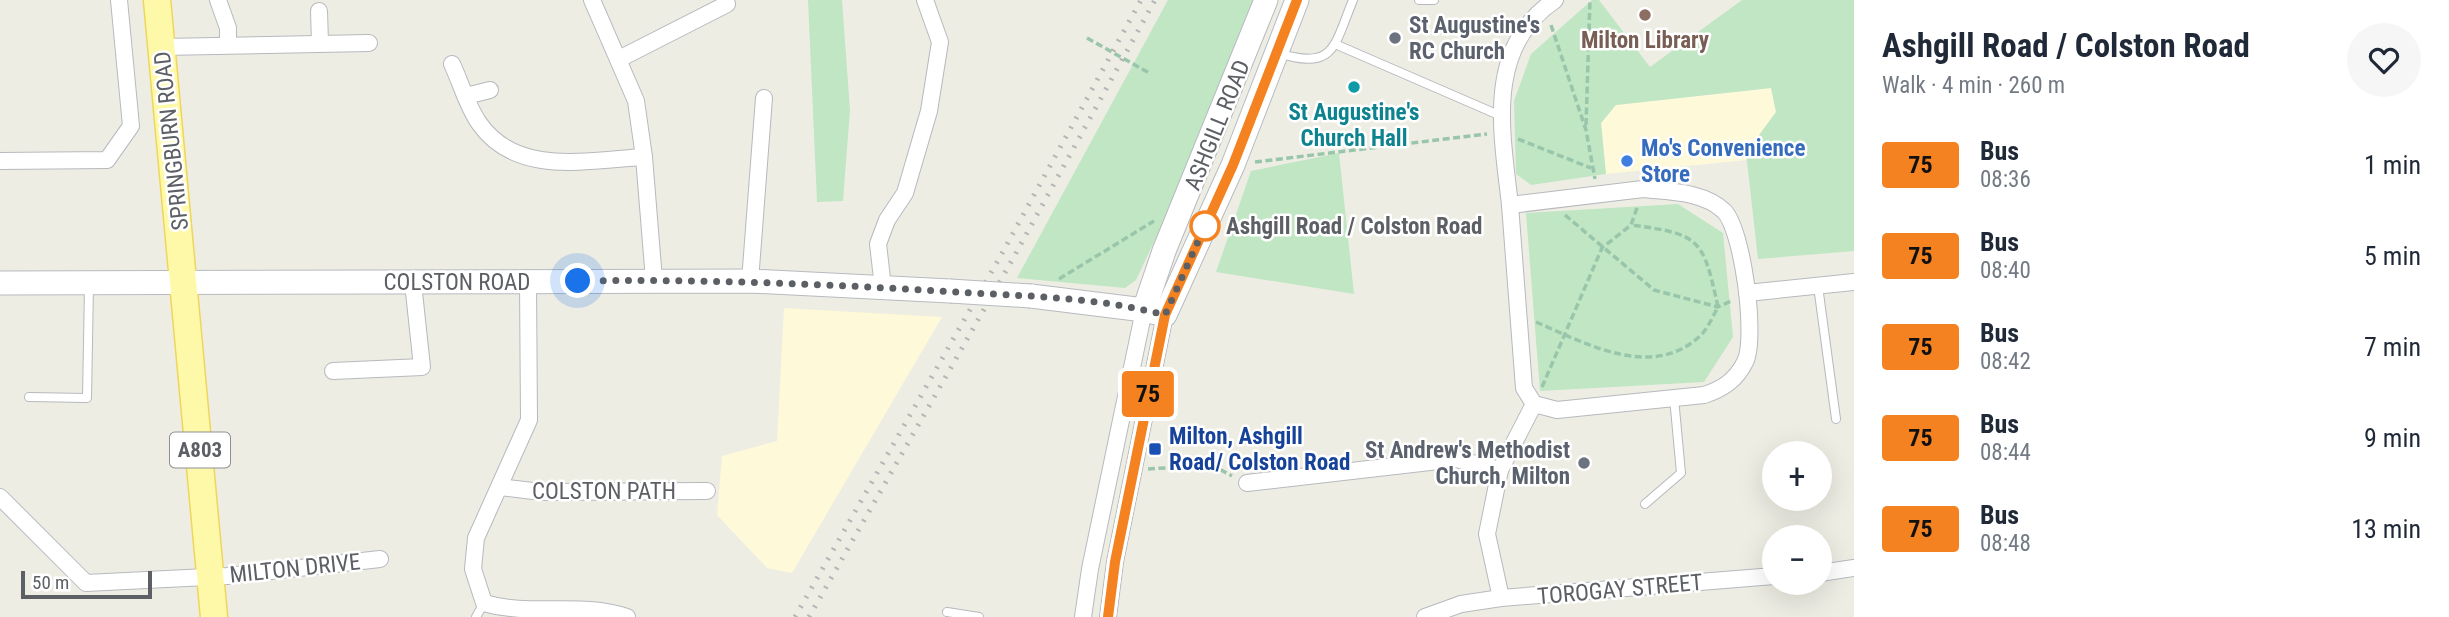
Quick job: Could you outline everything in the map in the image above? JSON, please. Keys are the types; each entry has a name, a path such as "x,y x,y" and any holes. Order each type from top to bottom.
{"main road":[{"name":"SPRINGBURN ROAD","path":"157,0 185,283"},
{"name":"A803","path":"185,283 215,617"}],"street":[{"path":"0,161 107,160 131,126 120,0"},
{"path":"218,0 228,29 228,46"},
{"path":"592,0 636,101 644,157 654,280"},
{"path":"883,287 878,244 887,220 905,194 929,111 940,42 925,0"},
{"name":"ASHGILL ROAD","path":"1108,617 1115,562 1134,470 1164,251 1187,201 1266,0"},
{"name":"ASHGILL ROAD","path":"1083,617 1090,569 1154,312 1233,165 1297,0"},
{"path":"1510,205 1643,190 1702,198 1727,214 1738,233 1747,293 1746,360 1721,390 1674,398 1557,410 1534,404 1524,388 1502,124 1502,82 1521,35 1550,3"},
{"path":"619,59 727,4"},
{"path":"319,11 320,43"},
{"path":"162,47 369,43"},
{"path":"452,64 479,123 499,146 537,162 644,157"},
{"path":"466,96 490,90"},
{"path":"750,281 764,98"},
{"name":"COLSTON ROAD","path":"0,283 750,281 1031,296 1154,312"},
{"path":"528,282 529,420 476,537 473,554 480,610 595,609 627,617"},
{"path":"1747,293 1854,282"},
{"path":"332,371 422,367 413,283"},
{"path":"1501,598 1487,534 1500,470 1534,404"},
{"path":"1247,483 1456,459 1500,470"},
{"name":"COLSTON PATH","path":"500,487 541,492 707,491"},
{"name":"MILTON DRIVE","path":"0,497 86,583 211,578 380,559"},
{"path":"1832,571 1854,568"},
{"name":"TOROGAY STREET","path":"1425,617 1461,604 1501,598 1762,577"}],"lane":[{"path":"1276,53 1306,61 1323,57 1335,44 1353,0"},
{"path":"1419,0 1434,0"},
{"path":"1335,44 1502,124"},
{"path":"29,397 87,398 89,282"},
{"path":"1818,286 1836,419"},
{"path":"1645,504 1681,473 1674,398"},
{"path":"947,612 979,617"}],"path":[{"path":"1586,130 1590,0"},
{"path":"1550,3 1586,130 1591,168 1599,194"},
{"path":"1087,38 1151,74"},
{"path":"1233,165 1502,124 1591,168"},
{"path":"1534,404 1602,248 1631,225 1643,190"},
{"path":"1031,296 1187,201"},
{"path":"1549,201 1654,290 1718,307"},
{"path":"1631,225 1672,230 1695,242 1703,251 1718,307"},
{"path":"1519,315 1620,355 1652,357 1678,352 1703,334 1718,307 1747,293"},
{"path":"1134,470 1212,466 1247,483"}],"shaded area":[{"path":"1771,88 1776,112 1746,153 1747,160 1606,174 1601,123 1615,105"},
{"path":"784,308 942,317 792,573 767,568 717,515 722,456 777,441"}],"green space":[{"path":"808,0 842,0 850,110 843,201 817,202"},
{"path":"1168,0 1257,0 1170,208 1136,280 1125,288 1017,278"},
{"path":"1592,0 1599,0 1650,67 1742,0 1854,0 1854,251 1758,259 1746,153 1776,112 1771,88 1616,105 1601,123 1606,174 1531,185 1516,174 1514,101 1531,54"},
{"path":"1339,153 1354,294 1216,272 1251,171"},
{"path":"1678,204 1723,233 1733,337 1704,382 1540,391 1526,213"}],"railway":[{"path":"795,617 1000,257 1141,0"},
{"path":"809,617 1011,262 1155,0"}],"bus line":[{"name":"75","path":"1108,617 1115,562 1165,315 1233,165 1297,0"}],"place":[{"name":"Milton Library","path":"1645,15"},
{"name":"St Augustine's RC Church","path":"1395,38"},
{"name":"St Augustine's Church Hall","path":"1354,87"},
{"name":"Mo's Convenience Store","path":"1627,161"},
{"name":"Ashgill Road / Colston Road","path":"1205,226"},
{"name":"Milton, Ashgill Road/ Colston Road","path":"1155,449"},
{"name":"St Andrew's Methodist Church, Milton","path":"1584,463"}],"route":[{"path":"578,281 750,281 883,287 1031,296 1165,315 1205,226"}]}
